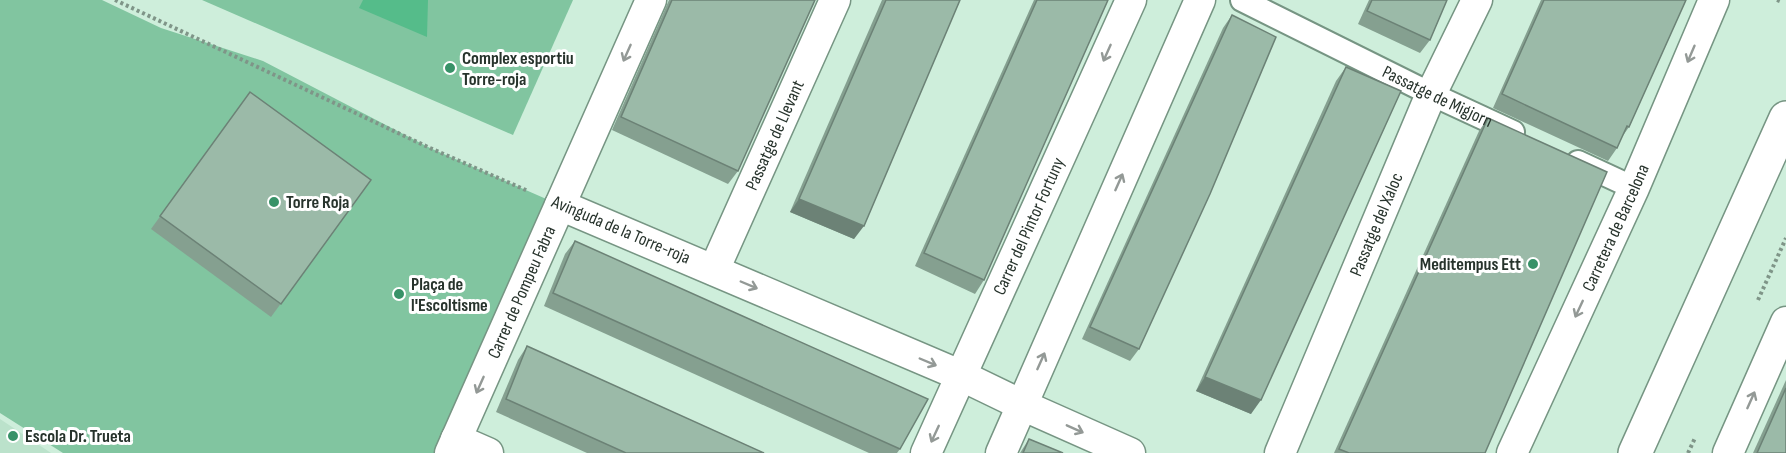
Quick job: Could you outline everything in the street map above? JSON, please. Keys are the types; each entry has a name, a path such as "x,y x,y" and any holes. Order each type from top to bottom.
{"street":[{"name":"Carrer de Pompeu Fabra","path":"453,446 651,0"},
{"name":"Passatge de Llevant","path":"714,270 835,0"},
{"name":"Carrer del Pintor Fortuny","path":"926,453 1131,0"},
{"path":"1001,453 1200,0"},
{"name":"Passatge de Migjorn","path":"1242,0 1431,94 1527,138"},
{"name":"Passatge del Xaloc","path":"1280,453 1431,94 1477,0"},
{"name":"Carretera de Barcelona","path":"1512,453 1634,188 1714,0"},
{"path":"1635,453 1786,118"},
{"path":"1559,153 1634,188"},
{"name":"Avinguda de la Torre-roja","path":"560,205 962,376 1130,453"},
{"path":"1728,453 1786,322"},
{"path":"453,446 488,453"}],"path":[{"name":"Avinguda de la Torre-roja","path":"115,0 430,148 560,205"}],"shaded area":[{"path":"0,0 102,0 161,28 263,61 430,148 560,205 454,453 63,453 0,413"},
{"name":"Complex esportiu Torre-roja","path":"202,0 573,0 513,135"},
{"path":"363,0 428,0 427,37 359,8"},
{"name":"Escola Dr. Trueta","path":"0,419 51,453 0,453"}],"building":[{"path":"672,0 815,0 738,171 621,117"},
{"path":"886,0 960,0 864,226 799,199"},
{"path":"1037,0 1108,0 984,280 924,253"},
{"path":"1372,0 1447,0 1430,40 1367,11"},
{"path":"1544,0 1686,0 1629,127 1627,126 1617,148 1502,94"},
{"path":"1232,15 1276,37 1210,194 1139,349 1090,327"},
{"path":"1346,67 1401,91 1261,400 1205,377"},
{"path":"250,92 371,180 281,304 160,216"},
{"path":"1488,118 1607,172 1485,453 1349,453 1339,449"},
{"path":"575,241 928,399 900,449 553,293"},
{"path":"527,346 764,453 626,453 506,399"},
{"path":"1786,388 1786,453 1757,453"},
{"path":"1029,439 1063,453 1023,453"}],"place":[{"name":"Complex esportiu Torre-roja","path":"450,68"},
{"name":"Torre Roja","path":"274,202"},
{"name":"Meditempus Ett","path":"1533,264"},
{"name":"Plaça de l'Escoltisme","path":"399,294"},
{"name":"Escola Dr. Trueta","path":"13,436"}]}
